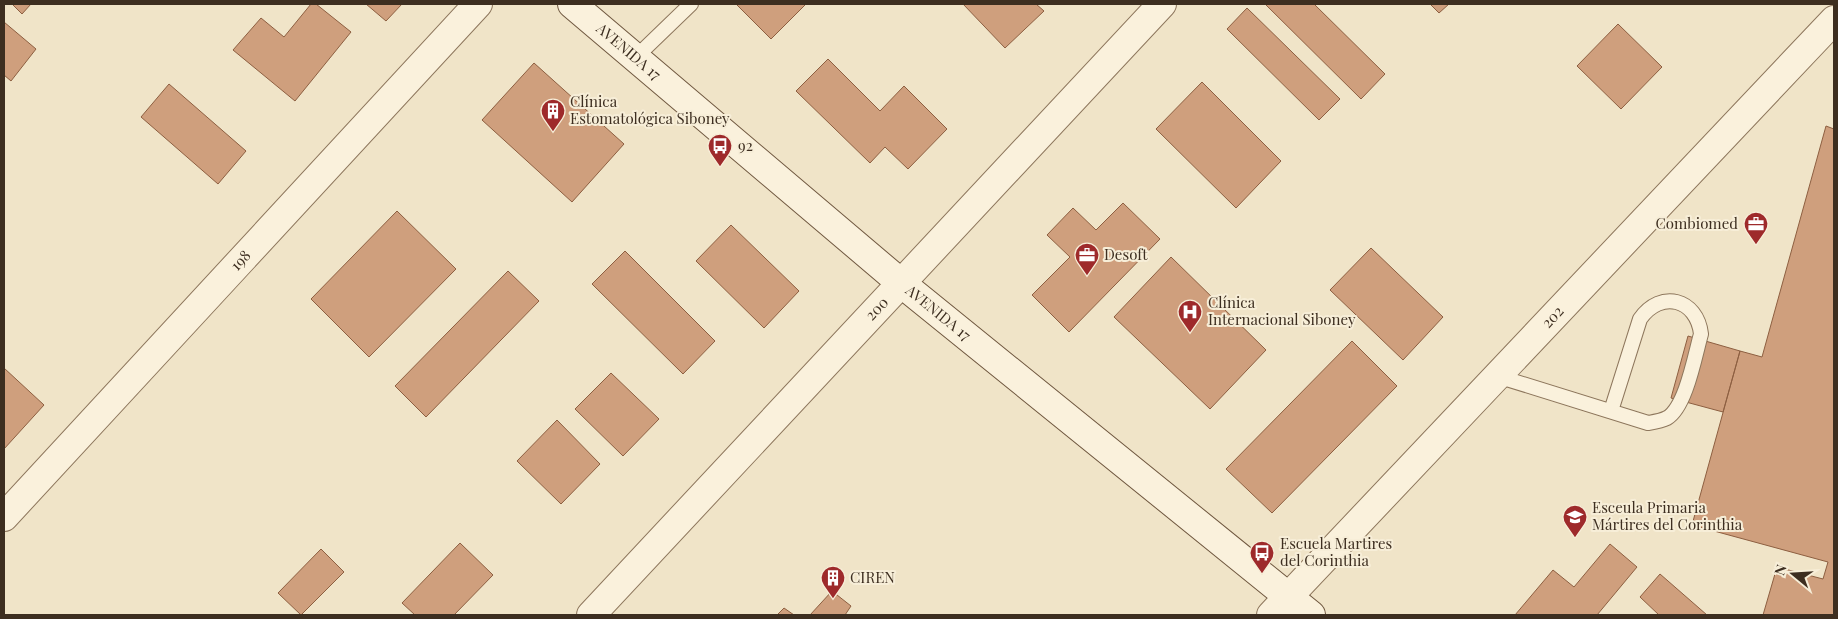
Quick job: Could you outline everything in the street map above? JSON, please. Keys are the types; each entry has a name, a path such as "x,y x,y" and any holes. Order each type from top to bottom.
{"street":[{"name":"198","path":"4,517 478,4"},
{"name":"AVENIDA 17","path":"572,4 1280,606 1311,615"},
{"name":"200","path":"592,615 1162,4"},
{"name":"202","path":"1280,606 1834,20"}],"lane":[{"path":"635,58 691,4"},
{"path":"1498,376 1648,423 1668,418 1681,401 1701,334 1697,319 1686,306 1666,301 1655,304 1643,314 1611,411"}],"building":[{"path":"12,4 31,4 22,14"},
{"path":"311,4 316,4 351,32 295,101 233,50 261,18 284,37"},
{"path":"366,4 402,4 386,21"},
{"path":"736,4 806,4 771,39"},
{"path":"963,4 1036,4 1044,11 1005,48"},
{"path":"1265,4 1314,4 1385,74 1361,99"},
{"path":"1430,4 1449,4 1439,13"},
{"path":"1247,8 1340,99 1319,120 1227,29"},
{"path":"4,22 36,49 11,81 4,75"},
{"path":"1618,24 1662,67 1621,109 1577,66"},
{"path":"828,59 880,111 904,86 947,129 908,169 885,147 870,163 796,91"},
{"name":"Clínica Estomatológica Siboney","path":"534,63 624,144 572,202 482,120"},
{"path":"1202,82 1281,161 1236,208 1156,129"},
{"path":"169,84 246,151 218,184 141,117"},
{"path":"1826,126 1834,129 1834,615 1763,615 1777,567 1823,579 1828,562 1692,525 1740,351 1762,357"},
{"name":"Desoft","path":"1123,203 1160,239 1069,332 1032,295 1070,257 1047,235 1073,208 1096,230"},
{"path":"397,211 456,269 369,357 311,299"},
{"path":"731,225 799,291 764,328 696,261"},
{"path":"1371,248 1443,317 1403,360 1330,290"},
{"path":"625,251 715,341 683,374 592,284"},
{"name":"Clínica Internacional Siboney","path":"1171,257 1266,350 1210,409 1114,317"},
{"path":"508,271 539,301 426,417 395,386"},
{"path":"1688,336 1740,351 1723,412 1671,398"},
{"path":"1352,341 1397,386 1272,513 1226,469"},
{"path":"4,368 44,405 4,449"},
{"path":"611,373 659,419 623,456 575,409"},
{"path":"557,420 600,464 561,504 517,461"},
{"path":"460,543 493,575 454,615 415,615 402,603"},
{"path":"1610,544 1637,567 1597,615 1515,615 1553,570 1574,587"},
{"path":"321,549 344,572 301,615 278,593"},
{"path":"1660,574 1707,615 1659,615 1640,597"},
{"name":"CIREN","path":"832,591 851,606 845,615 810,615"},
{"path":"784,608 794,615 777,615"}],"place":[{"name":"Clínica Estomatológica Siboney","path":"553,132"},
{"name":"92","path":"720,167"},
{"name":"Combiomed","path":"1756,245"},
{"name":"Desoft","path":"1087,276"},
{"name":"Clínica Internacional Siboney","path":"1190,333"},
{"name":"Esceula Primaria Mártires del Corinthia","path":"1575,538"},
{"name":"Escuela Martires del Corinthia","path":"1262,574"},
{"name":"CIREN","path":"833,599"}]}
